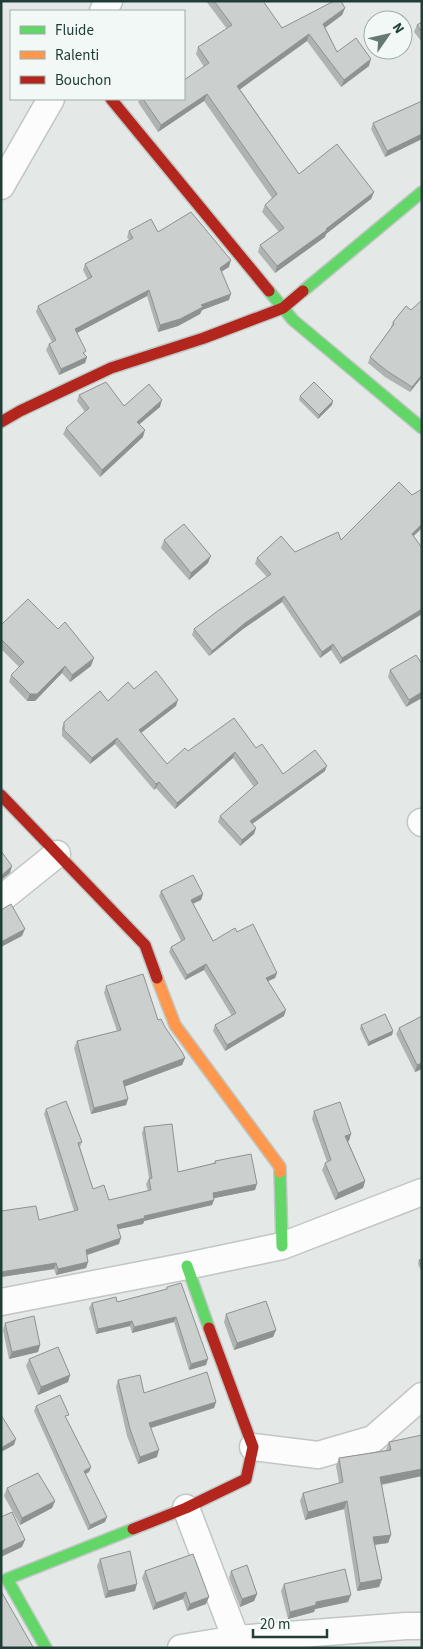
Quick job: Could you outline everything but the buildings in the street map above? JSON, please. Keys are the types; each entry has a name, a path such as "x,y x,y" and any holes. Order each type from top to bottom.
{"street":[{"path":"1,186 50,100"},
{"path":"112,100 293,320 422,428"},
{"path":"1,422 20,411 111,368 204,338 283,308 422,192"},
{"path":"1,795 145,945 176,1025 280,1167 282,1246"},
{"path":"1,899 57,854"},
{"path":"1,1302 282,1246 422,1192"},
{"path":"46,1648 7,1579 186,1508 246,1479 253,1448 187,1266"},
{"path":"253,1448 318,1455 373,1439 422,1396"},
{"path":"186,1508 236,1640"},
{"path":"181,1648 236,1640 412,1633"}],"traffic: fast":[{"path":"303,291 422,192"},
{"path":"269,291 293,320 422,428"},
{"path":"280,1172 282,1246"},
{"path":"187,1266 209,1328"},
{"path":"46,1648 7,1579 133,1529"}],"traffic: slow":[{"path":"157,978 175,1025 280,1167 280,1172"}],"traffic: jam":[{"path":"112,100 269,291"},
{"path":"1,422 20,411 111,368 204,338 283,308 303,291"},
{"path":"1,795 145,945 157,978"},
{"path":"133,1529 186,1508 246,1479 253,1447 209,1328"}]}
